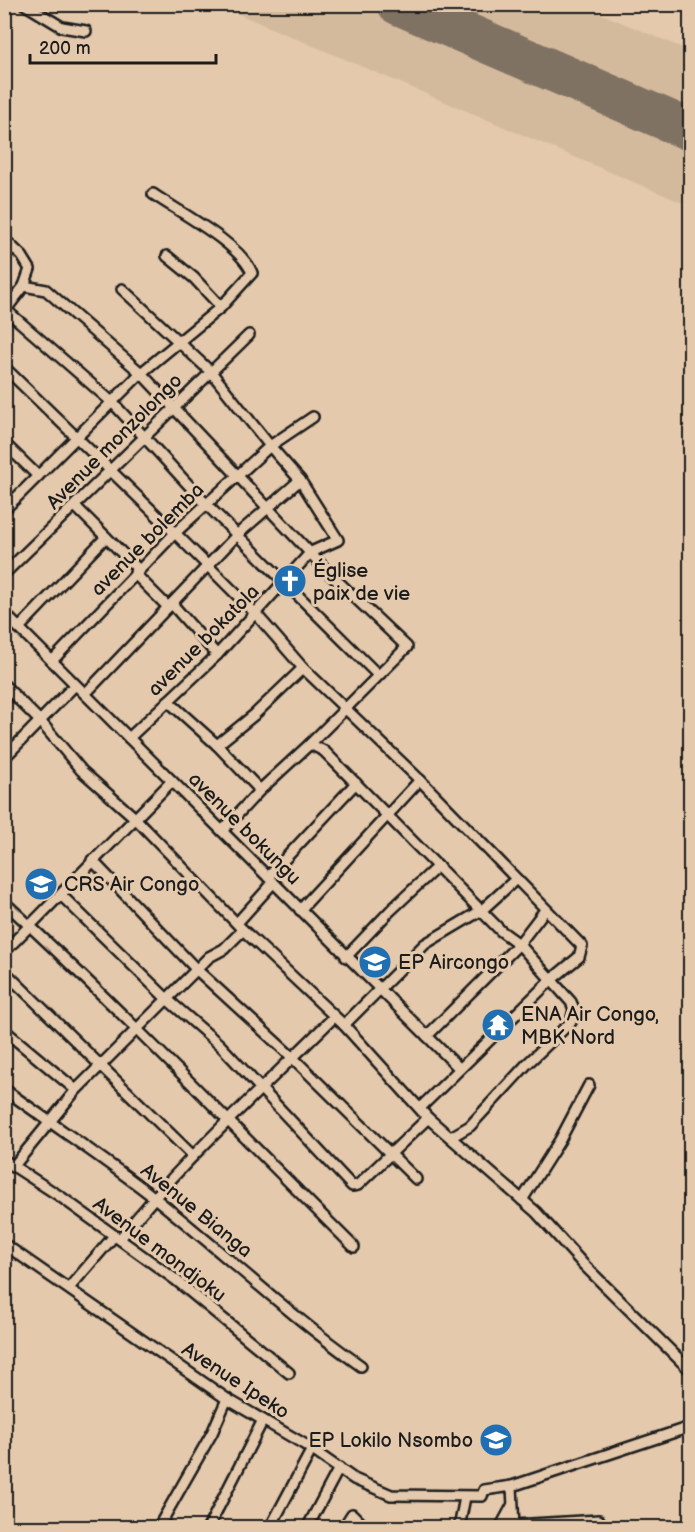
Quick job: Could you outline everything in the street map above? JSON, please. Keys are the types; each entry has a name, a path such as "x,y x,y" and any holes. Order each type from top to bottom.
{"street":[{"path":"24,4 63,27 86,31"},
{"path":"4,510 141,373 178,340 221,307 252,273 249,265 229,245 153,194"},
{"path":"4,239 22,256 30,269 24,286 5,311 113,403 207,505 378,675"},
{"path":"167,256 194,278 221,307"},
{"path":"24,286 46,290 141,373 267,507 407,647 345,710 260,790 222,831"},
{"name":"avenue bokatola","path":"122,290 210,372 300,480 338,538 336,542 311,552 217,655 129,738"},
{"name":"Avenue monzolongo","path":"4,574 75,506 173,406 249,335"},
{"path":"4,367 256,614 303,668 420,780 514,880 582,946 579,957 551,980 420,1108"},
{"path":"4,384 13,376"},
{"path":"270,446 313,417"},
{"path":"6,446 38,476"},
{"name":"avenue bolemba","path":"52,662 175,533 270,446"},
{"path":"85,694 238,534 300,480"},
{"path":"75,506 136,567 135,574 170,605 217,655"},
{"path":"20,628 106,537"},
{"name":"avenue bokungu","path":"4,613 379,991 459,1068"},
{"path":"217,745 254,715 303,668"},
{"path":"4,685 40,721 82,771 135,818 240,927 344,1025 428,1118 522,1200 690,1370"},
{"path":"4,758 75,685"},
{"path":"168,700 217,745 260,790"},
{"path":"310,744 324,752 519,944 574,1009 571,1022 527,1064 471,1126 451,1137"},
{"path":"300,910 420,780"},
{"path":"4,952 172,781"},
{"path":"14,1167 76,1090 240,927 271,880 356,783"},
{"path":"92,860 197,970 293,1058 416,1179"},
{"path":"346,957 438,866"},
{"path":"344,1025 425,944 482,910 514,880"},
{"path":"61,895 168,1000 220,1045 351,1186 358,1185 428,1118"},
{"path":"4,902 138,1029 227,1122 354,1247"},
{"path":"427,1036 519,944 545,910"},
{"path":"4,971 193,1156"},
{"path":"69,1288 193,1156 334,1017"},
{"path":"4,1030 76,1090"},
{"path":"522,1200 560,1140 589,1085"},
{"name":"Avenue Bianga","path":"4,1089 154,1197 242,1268 308,1328 361,1366"},
{"name":"Avenue mondjoku","path":"4,1160 61,1197 176,1280 289,1373"},
{"name":"Avenue Ipeko","path":"4,1244 227,1399 312,1449 354,1479 387,1495 482,1496 484,1490 512,1486 690,1427"},
{"path":"158,1527 212,1433 227,1399"},
{"path":"208,1527 263,1420"},
{"path":"270,1527 312,1449"},
{"path":"307,1527 339,1468"},
{"path":"512,1486 514,1526 599,1520 599,1527"},
{"path":"459,1527 465,1497"},
{"path":"500,1527 512,1506"},
{"path":"343,1527 352,1514 366,1527"}],"shaded area":[{"path":"217,5 580,5 690,51 690,206"}],"runway":[{"path":"398,4 690,130"}],"place":[{"name":"Église paix de vie","path":"290,581"},
{"name":"CRS Air Congo","path":"41,884"},
{"name":"EP Aircongo","path":"375,962"},
{"name":"ENA Air Congo, MBK Nord","path":"498,1025"},
{"name":"EP Lokilo Nsombo","path":"496,1440"}]}
